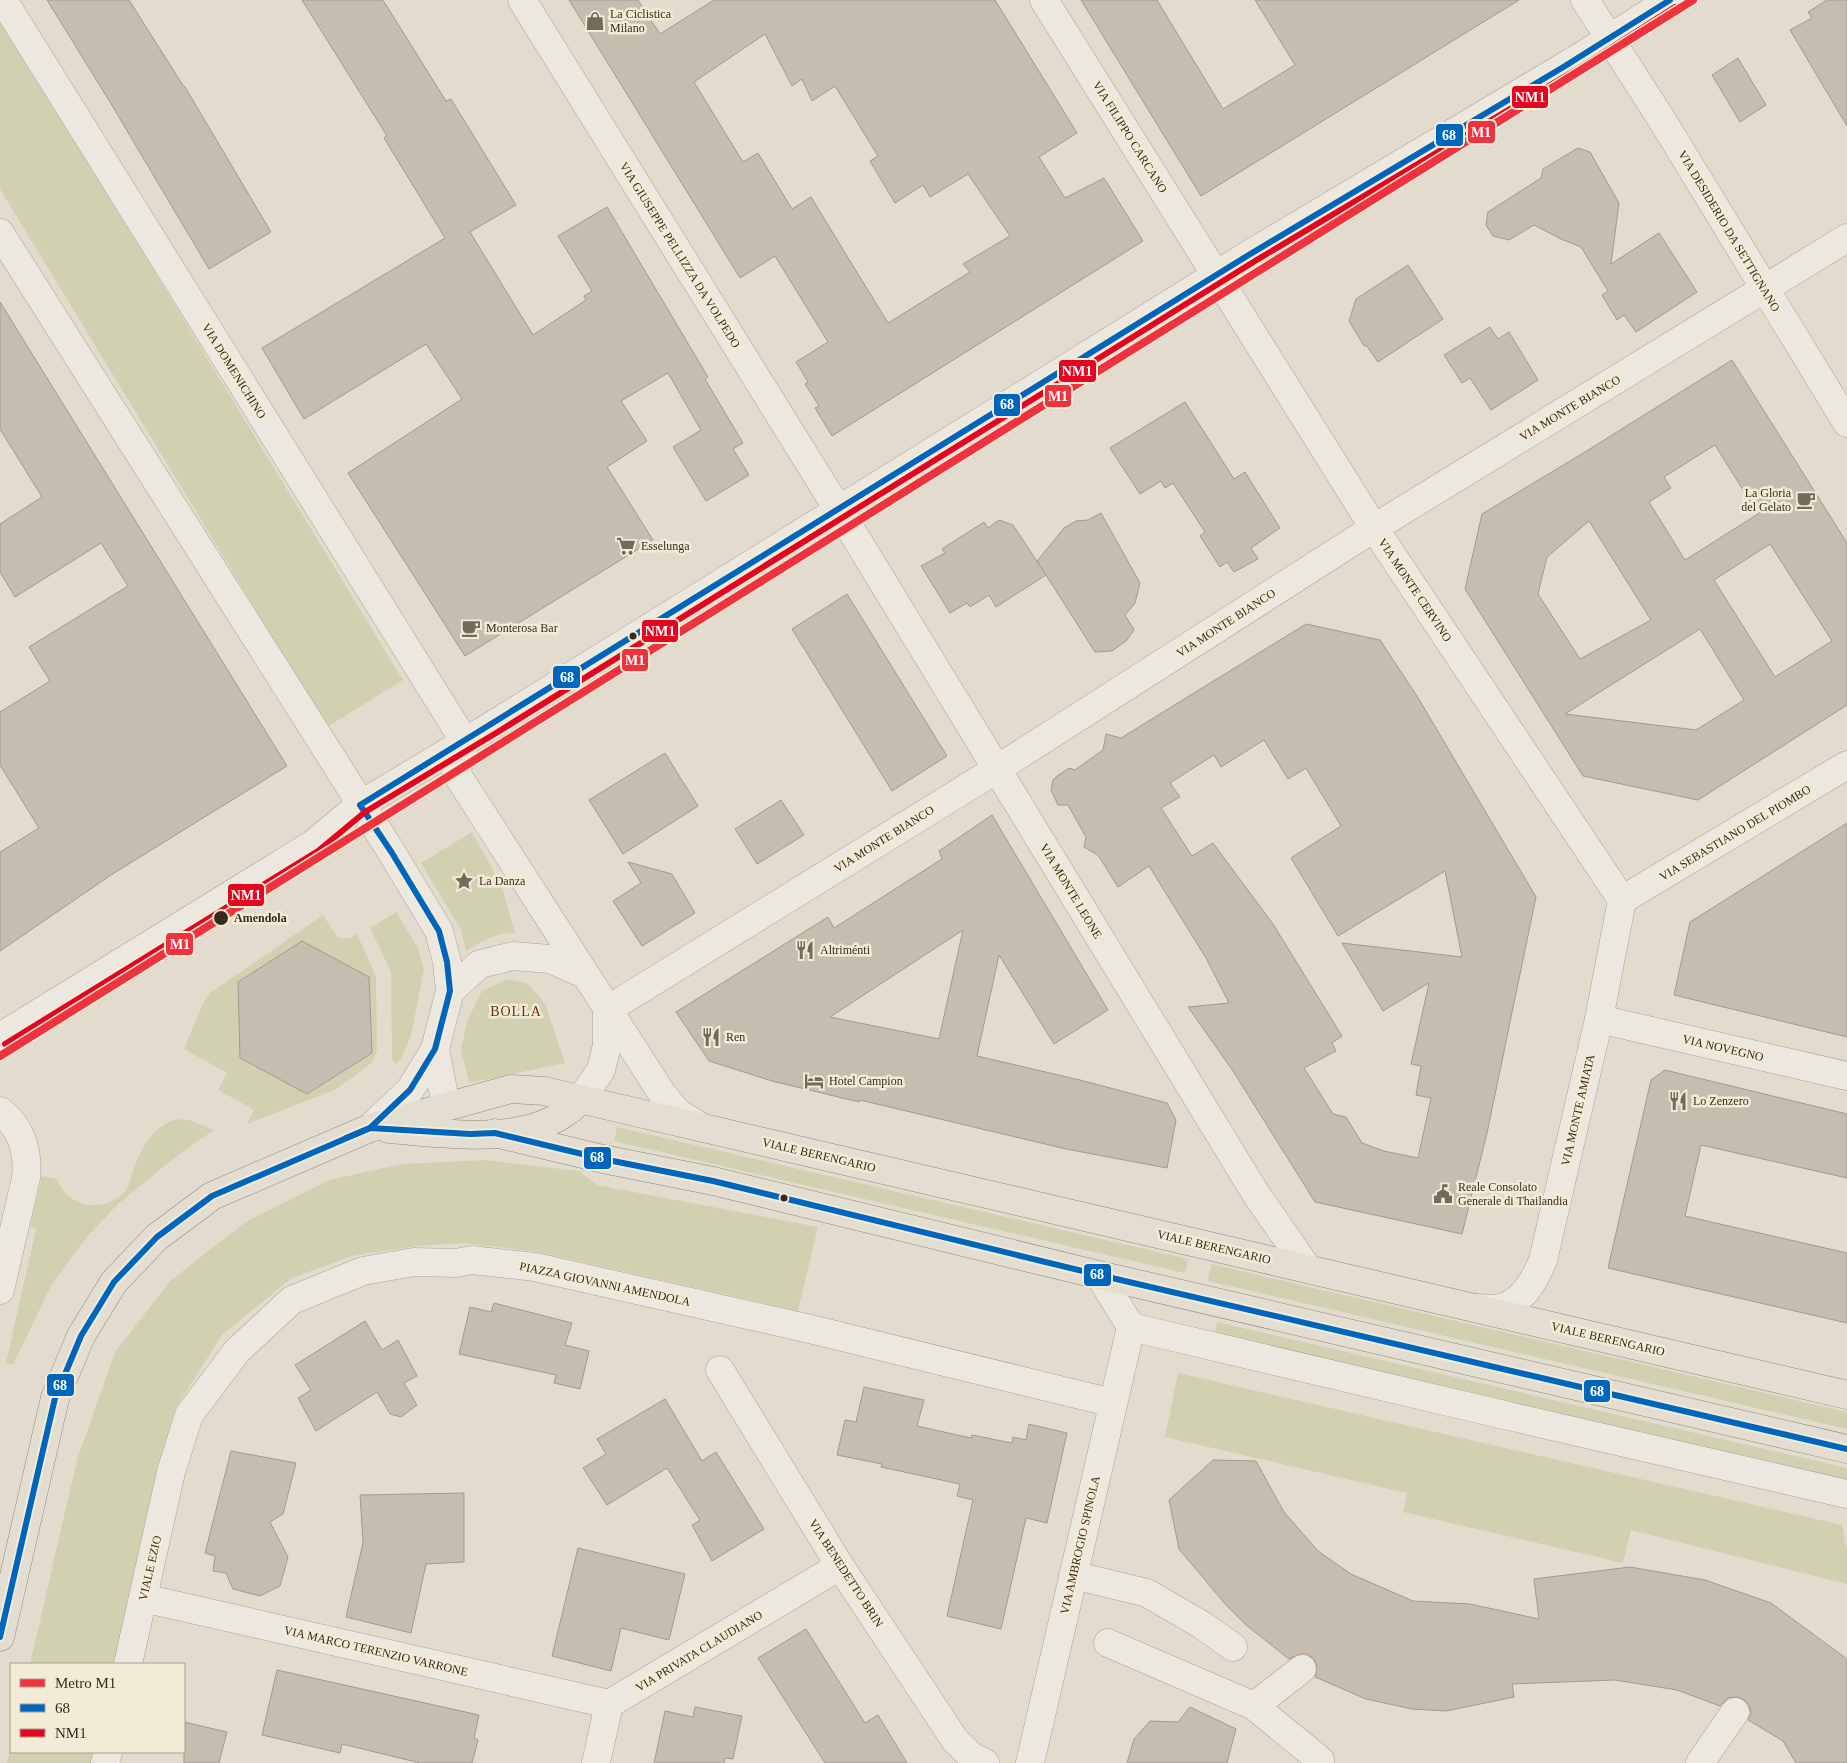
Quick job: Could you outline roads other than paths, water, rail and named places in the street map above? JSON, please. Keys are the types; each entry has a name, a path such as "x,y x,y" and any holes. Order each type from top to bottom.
{"main road":[{"path":"0,1637 55,1398 81,1336 114,1282 157,1236 212,1196 370,1128 510,1089 545,1091 581,1100"},
{"name":"VIALE BERENGARIO","path":"581,1100 1847,1395"},
{"path":"370,1128 482,1134 522,1131 548,1123 566,1113 581,1100"},
{"path":"446,1106 482,1134 756,1191 1099,1275 1847,1449"}],"street":[{"name":"VIA DOMENICHINO","path":"3,0 465,742"},
{"name":"VIA GIUSEPPE PELLIZZA DA VOLPEDO","path":"522,0 838,510"},
{"name":"VIA FILIPPO CARCANO","path":"1044,0 1216,275"},
{"name":"VIA DESIDERIO DA SETTIGNANO","path":"1584,0 1662,120 1847,423"},
{"path":"0,1037 313,844 360,805 465,742 1216,275 1609,39 1670,0"},
{"path":"0,232 392,853 439,931 448,962 450,992 435,1049 410,1090 370,1128"},
{"name":"VIA MONTE BIANCO","path":"607,1010 997,769 1374,528 1847,238"},
{"name":"VIA MONTE CERVINO","path":"1216,275 1374,528 1622,900"},
{"name":"VIA MONTE LEONE","path":"838,510 1256,1194 1308,1269"},
{"path":"465,742 456,773 642,1065 672,1108 691,1122 712,1130"},
{"name":"VIA SEBASTIANO DEL PIOMBO","path":"1622,900 1847,765"},
{"name":"VIA MONTE AMIATA","path":"1476,1308 1500,1308 1519,1299 1538,1272 1543,1260 1600,1019 1622,900"},
{"path":"450,992 480,964 513,956 550,958 584,974"},
{"path":"581,1100 601,1070 607,1044 607,1010"},
{"name":"VIA NOVEGNO","path":"1600,1019 1847,1076"},
{"path":"435,1049 446,1106"},
{"path":"0,1111 9,1118 17,1131 26,1154 27,1164 26,1178 0,1290"},
{"name":"PIAZZA GIOVANNI AMENDOLA","path":"171,1472 189,1415 237,1351 292,1300 363,1271 414,1262 456,1263 472,1260 535,1267 806,1328 1113,1403"},
{"path":"1099,1275 1131,1327 1847,1494"},
{"name":"VIA AMBROGIO SPINOLA","path":"1030,1763 1131,1327"},
{"name":"VIA BENEDETTO BRIN","path":"720,1370 840,1566 955,1740 971,1756 985,1763"},
{"name":"VIALE EZIO","path":"128,1663 171,1472"},
{"name":"VIA PRIVATA CLAUDIANO","path":"610,1704 840,1566"},
{"path":"1073,1575 1147,1593 1202,1625 1233,1647"},
{"name":"VIA MARCO TERENZIO VARRONE","path":"143,1598 610,1704"},
{"path":"1108,1643 1254,1706 1322,1762"},
{"path":"1254,1706 1302,1668"},
{"path":"596,1763 610,1704"},
{"path":"1700,1763 1735,1712"}],"metro line":[{"name":"M1","path":"0,1056 1693,0"}],"place":[{"name":"La Ciclistica Milano","path":"595,21"},
{"name":"La Gloria del Gelato","path":"1806,500"},
{"name":"Esselunga","path":"626,546"},
{"name":"Monterosa Bar","path":"471,628"},
{"name":"La Danza","path":"464,881"},
{"name":"Amendola","path":"221,918"},
{"name":"Altriménti","path":"805,950"},
{"name":"Ren","path":"711,1037"},
{"name":"Hotel Campion","path":"814,1081"},
{"name":"Lo Zenzero","path":"1678,1101"},
{"name":"Reale Consolato Generale di Thailandia","path":"1443,1194"}],"district":[{"name":"BOLLA","path":"516,1011"}]}
